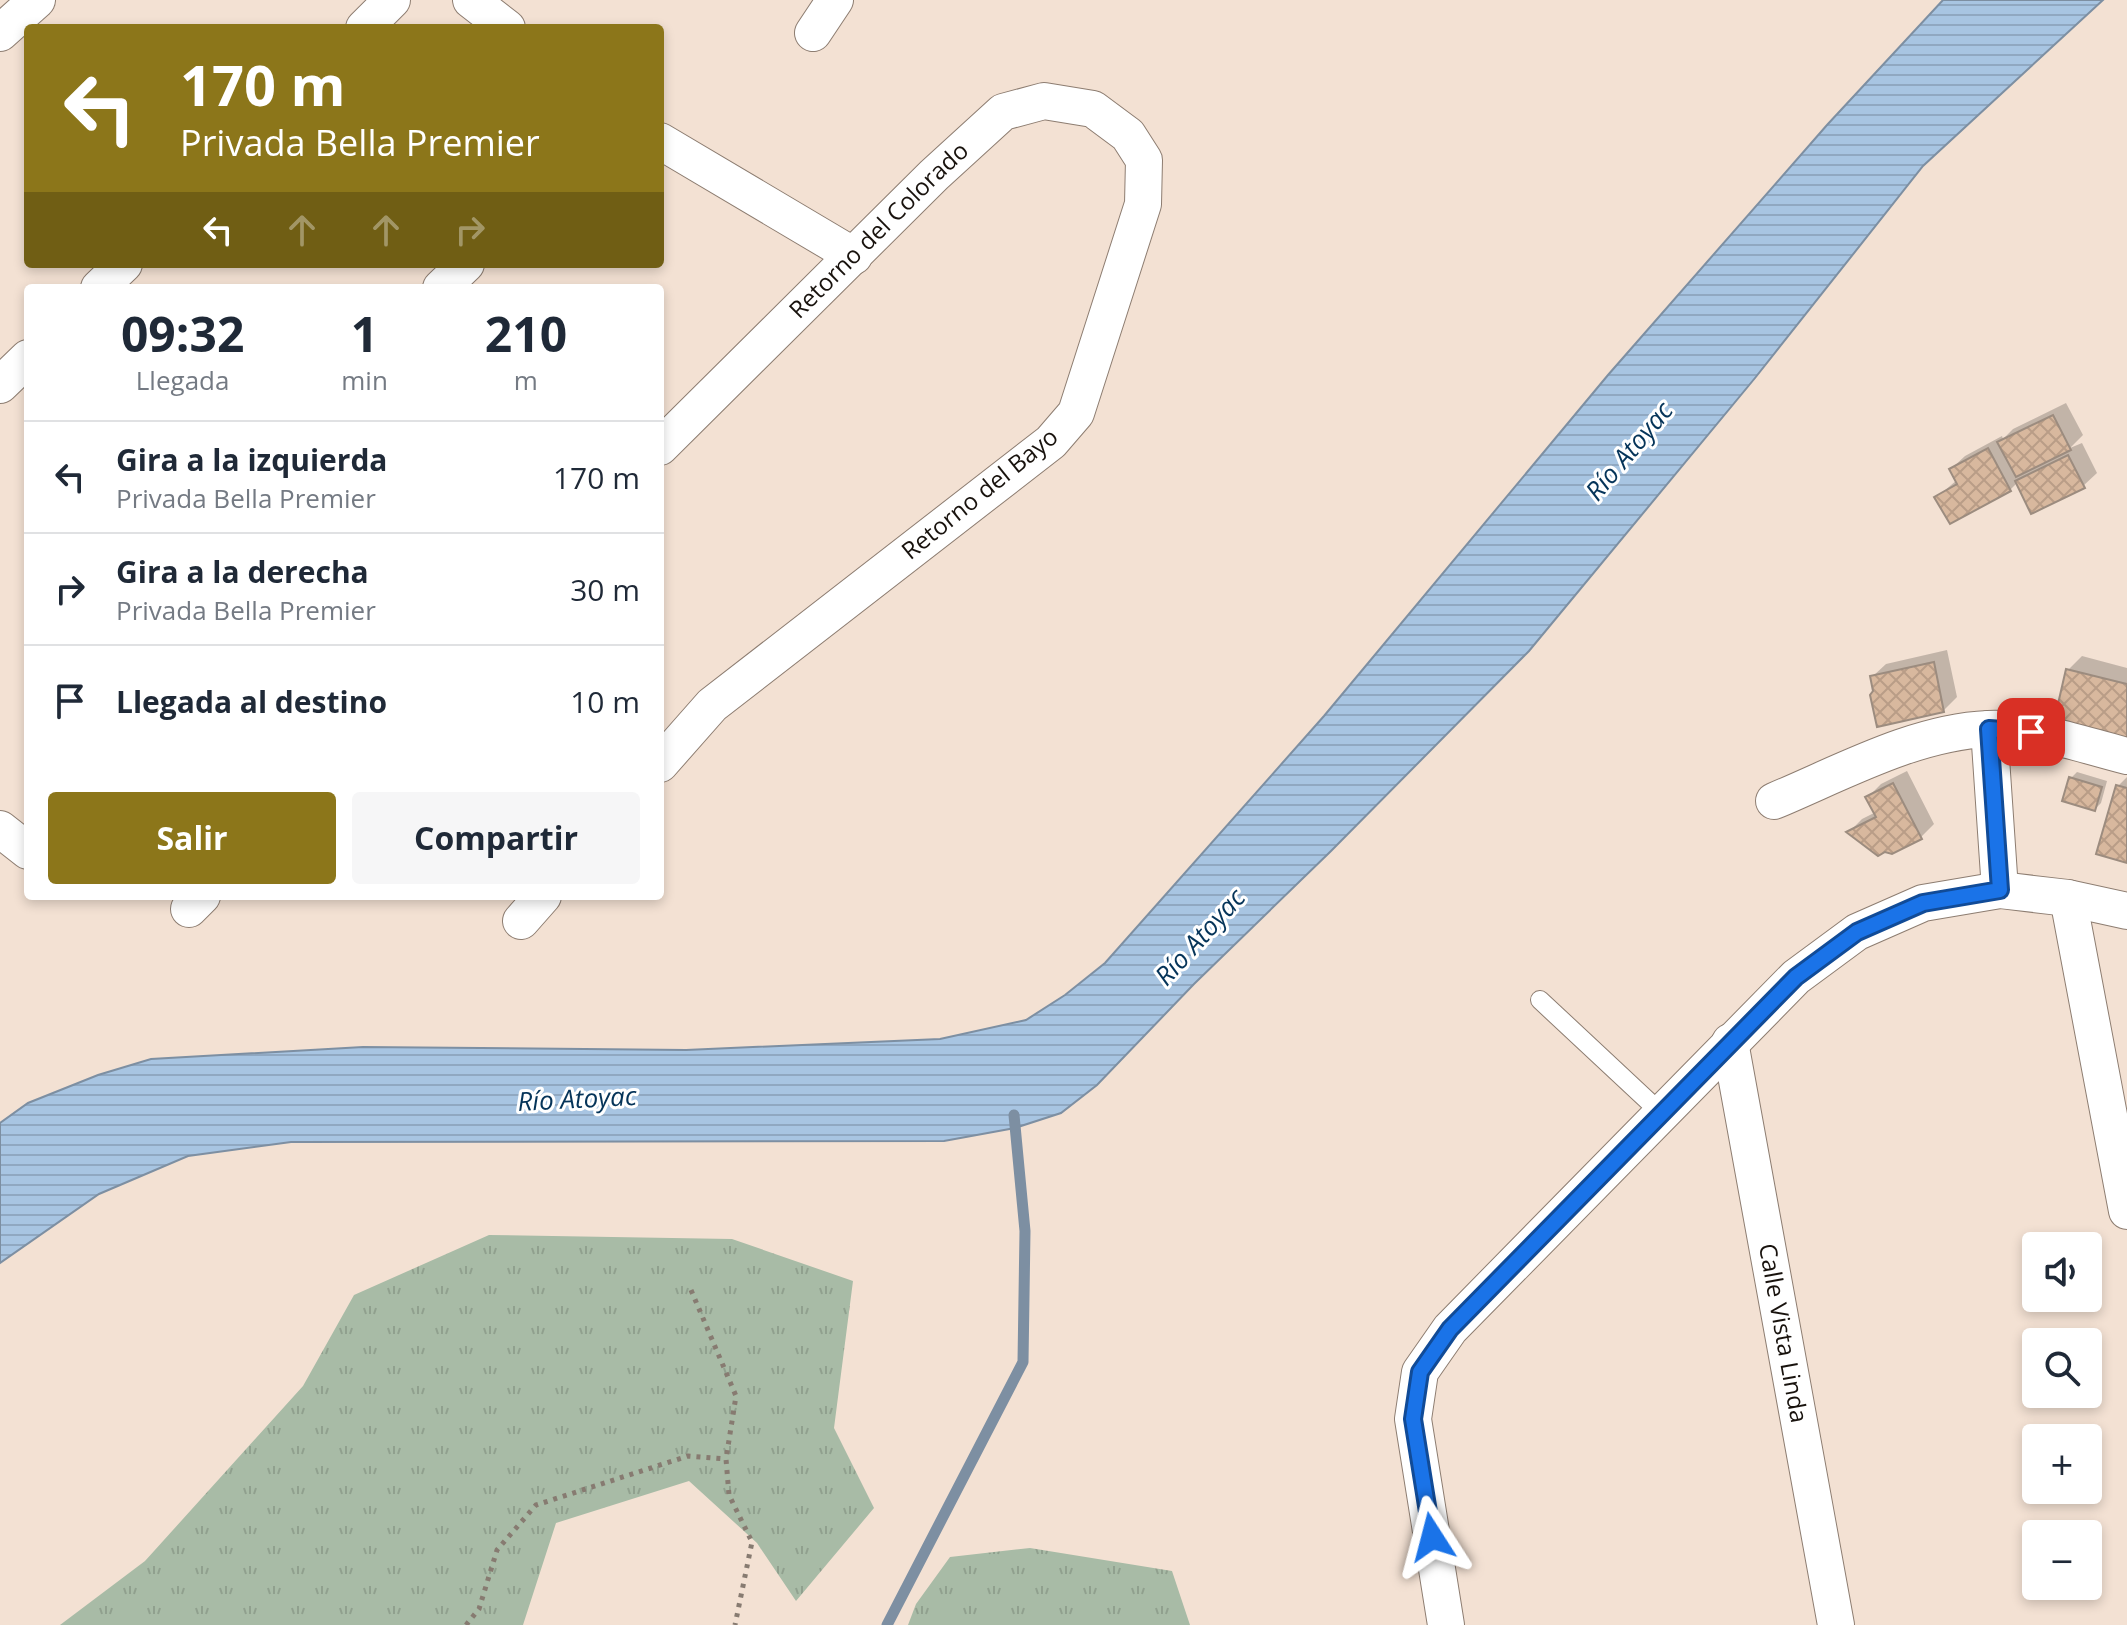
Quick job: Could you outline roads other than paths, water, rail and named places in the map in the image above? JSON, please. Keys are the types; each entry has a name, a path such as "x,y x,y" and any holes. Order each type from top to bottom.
{"street":[{"path":"0,33 37,0"},
{"path":"368,24 392,0"},
{"path":"471,0 502,24"},
{"path":"813,33 835,0"},
{"name":"Retorno del Colorado","path":"664,443 934,175 1003,112 1044,101 1093,109 1128,135"},
{"name":"Retorno del Bayo","path":"664,759 712,705 1051,442 1076,413 1143,204 1144,160 1128,135"},
{"path":"664,143 854,256"},
{"path":"103,284 120,268"},
{"path":"445,284 462,268"},
{"path":"0,385 24,362"},
{"path":"1774,801 1924,739 1989,729 2031,732 2127,756"},
{"path":"1989,729 2000,890"},
{"path":"0,829 24,848"},
{"path":"1446,1625 1413,1419 1420,1372 1450,1329 1796,977 1857,932 1923,903 2000,890 2068,898 2127,911"},
{"path":"2068,898 2127,1211"},
{"name":"Calle Vista Linda","path":"1730,1042 1836,1625"}],"lane":[{"path":"1540,1000 1661,1113"}],"water":[{"name":"Río Atoyac","path":"1943,0 2103,0 1923,166 1755,378 1529,651 1194,984 1097,1085 1061,1113 1015,1128 944,1141 291,1142 188,1156 99,1194 0,1263 0,1123 28,1103 98,1075 151,1059 363,1047 686,1050 940,1039 1026,1020 1065,995 1105,963 1324,716 1608,375 1827,125"}],"waterway":[{"path":"887,1625 1023,1362 1025,1231 1014,1115"}]}
